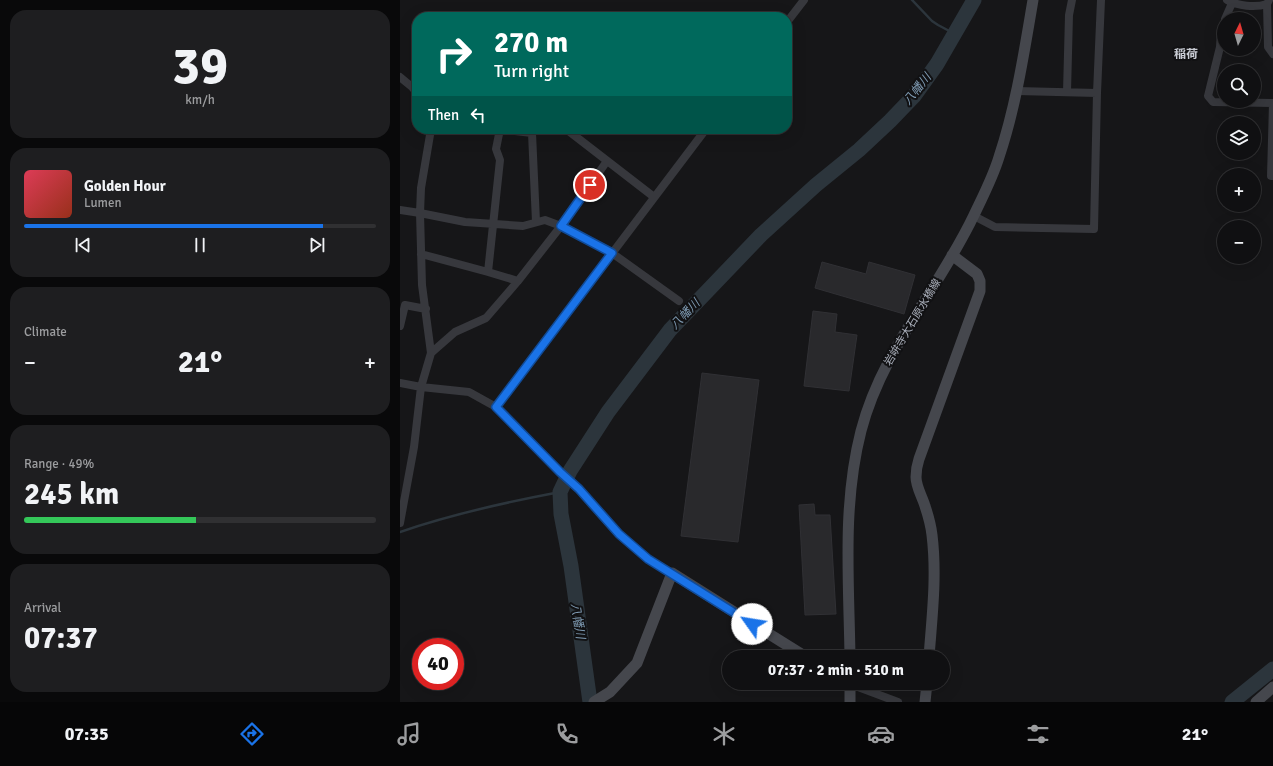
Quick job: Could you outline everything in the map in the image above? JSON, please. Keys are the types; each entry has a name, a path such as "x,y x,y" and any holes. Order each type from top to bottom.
{"street":[{"path":"792,16 804,0"},
{"name":"岩峅寺大石原水橋線","path":"850,650 848,526 852,480 861,430 874,390 886,365 974,216 999,158 1017,91 1033,0"},
{"path":"1067,92 1069,15 1072,0"},
{"path":"974,216 995,227 1094,229 1101,0"},
{"path":"1228,12 1230,1 1243,5 1262,6 1268,2"},
{"path":"1268,2 1268,47 1273,54"},
{"path":"1218,56 1208,96 1213,102 1273,103 1271,176 1273,176"},
{"path":"400,77 412,86"},
{"path":"1017,91 1097,93"},
{"path":"400,523 414,447 421,387 431,353 422,285 420,213 421,188 430,134"},
{"path":"488,272 500,160 496,149 498,134"},
{"path":"534,134 536,222"},
{"path":"572,134 654,197"},
{"path":"496,407 702,134"},
{"path":"431,353 456,332 486,318 518,281 561,226 607,161"},
{"path":"400,210 465,222 524,226 545,220 561,226 612,253 679,301"},
{"path":"421,254 518,281"},
{"path":"930,650 935,579 934,554 929,520 926,507 918,488 916,469 980,290 980,281 977,274 952,255"},
{"path":"400,326 405,305 426,309"},
{"path":"400,383 421,387 469,392 496,407 560,472 579,489 619,534 648,559 795,650"},
{"path":"594,702 610,692 636,663 672,573"},
{"path":"1256,702 1273,687"},
{"path":"849,690 850,702"},
{"path":"868,690 884,698 898,702"},
{"path":"925,702 926,690"}],"building":[{"path":"822,262 866,274 869,262 915,275 904,314 815,288"},
{"path":"813,311 837,314 835,332 857,335 849,391 804,386"},
{"path":"702,373 759,380 738,542 681,536"},
{"path":"814,504 815,515 830,515 836,614 805,615 799,505"}],"waterway":[{"path":"912,0 932,21 955,34"},
{"name":"八幡川","path":"590,702 571,566 561,514 560,492 570,471 608,412 670,330 761,235 816,185 859,150 914,96 937,64 974,0"},
{"path":"400,532 480,509 560,492"},
{"path":"1232,702 1273,669"}],"district":[{"name":"稲荷","path":"1186,54"}],"route":[{"path":"590,185 561,226 612,253 496,407 560,472 579,489 619,534 648,559 752,624"}]}
